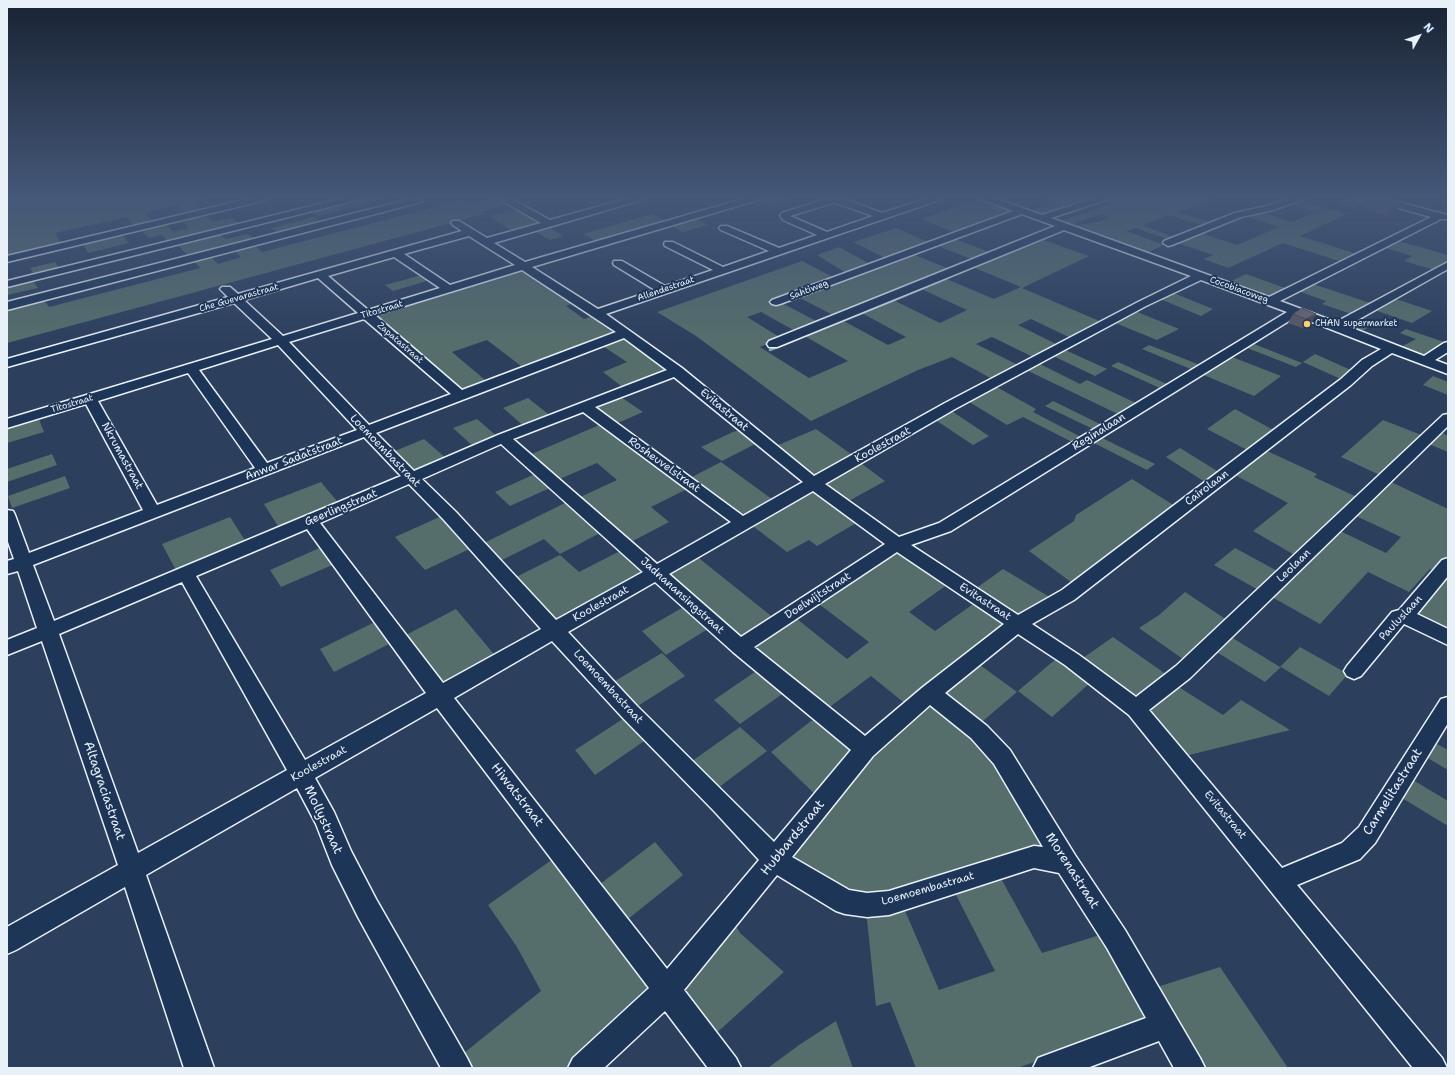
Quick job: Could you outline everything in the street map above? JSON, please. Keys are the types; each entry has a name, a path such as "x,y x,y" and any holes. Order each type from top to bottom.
{"street":[{"path":"7,259 56,247"},
{"path":"7,284 156,247"},
{"path":"7,306 238,247"},
{"name":"Che Guevarastraat","path":"7,363 231,294 321,275 419,247"},
{"name":"Evitastraat","path":"494,247 597,313 677,371 813,484 897,544 1078,665 1136,709 1432,1068"},
{"name":"Titostraat","path":"7,424 588,247"},
{"path":"675,247 722,270"},
{"path":"767,247 776,251"},
{"name":"Allendestraat","path":"597,313 788,247"},
{"name":"Sahtiweg","path":"776,302 924,247"},
{"path":"773,344 1012,247"},
{"name":"Cocobiacoweg","path":"1122,247 1296,311 1448,370"},
{"path":"1269,302 1382,247"},
{"path":"396,254 449,289"},
{"path":"618,263 664,290"},
{"path":"1337,327 1448,265"},
{"name":"Zapatastraat","path":"321,275 461,396"},
{"name":"Koolestraat","path":"7,941 957,402 1142,304 1200,276"},
{"name":"Loemoembastraat","path":"231,294 281,341 366,432 450,516 497,569 629,711 722,804 775,860 844,902 867,905 889,903 1034,857 1066,864"},
{"name":"Reginalaan","path":"897,544 945,527 1296,311"},
{"name":"Anwar Sadatstraat","path":"7,568 625,334"},
{"path":"1426,361 1448,346"},
{"name":"Cairolaan","path":"1018,624 1068,595 1346,382 1367,363 1391,348"},
{"path":"191,368 264,470"},
{"name":"Geerlingstraat","path":"7,648 47,630 310,522 503,438 677,371"},
{"name":"Nkrumastraat","path":"90,399 153,513"},
{"name":"Rosheuvelstraat","path":"584,406 744,524"},
{"name":"Leolaan","path":"1136,709 1183,672 1448,418"},
{"name":"Jadnanansingstraat","path":"503,438 740,647 866,750"},
{"name":"Altagraciastraat","path":"7,515 132,870 199,1068"},
{"name":"Hiwatstraat","path":"310,522 474,741 534,816 726,1068"},
{"name":"Doelwijtstraat","path":"740,647 897,544"},
{"name":"Pauluslaan","path":"1354,671 1399,618 1405,616 1448,564"},
{"name":"Mollystraat","path":"186,573 301,774 326,820 341,857 367,908 456,1068"},
{"path":"1405,616 1448,638"},
{"name":"Hubbardstraat","path":"583,1068 666,991 866,750 930,693 1018,624"},
{"name":"Morenastraat","path":"930,693 979,732 1002,757 1066,864 1116,939 1190,1068"},
{"name":"Carmelitastraat","path":"1279,881 1351,851 1367,835 1448,705"},
{"path":"1048,1068 1164,1025"}],"green space":[{"path":"7,247 48,247 7,257"},
{"path":"85,247 112,247 88,253"},
{"path":"180,247 232,247 190,258"},
{"path":"240,247 257,247 262,252 280,247 361,247 7,343 7,308 42,298 49,307 200,268 192,259 209,255 218,264 241,257 232,249"},
{"path":"839,247 872,265 848,274 817,255"},
{"path":"863,247 919,247 887,259"},
{"path":"941,247 977,247 992,253 974,260"},
{"path":"1016,247 1064,247 1089,256 1022,288 1104,323 1073,339 1031,319 1018,325 1060,346 1035,358 992,337 976,344 1020,366 994,380 952,357 918,370 811,421 696,336 657,312 802,261 835,278 780,302 820,323 797,332 761,312 747,317 781,338 760,347 809,378 848,361 801,334 840,319 888,345 906,337 858,311 889,298 940,323 967,310 917,287 942,277 994,299 1021,287 970,266"},
{"path":"1125,247 1159,247 1144,254"},
{"path":"1190,247 1274,247 1228,268 1204,259 1213,255"},
{"path":"1296,247 1335,247 1357,254 1342,262"},
{"path":"1383,247 1421,247 1448,255 1448,262 1434,270 1404,261 1412,256"},
{"path":"910,253 952,270 837,317 796,296"},
{"path":"55,262 61,270 35,277 30,268"},
{"path":"516,271 527,273 573,303 566,306 584,319 593,316 613,330 612,335 511,374 507,371 521,366 487,340 452,352 485,380 499,374 502,377 463,389 458,388 375,315 376,314"},
{"path":"1246,274 1288,289 1270,297 1225,284"},
{"path":"422,275 430,280 393,291 385,285"},
{"path":"32,280 38,288 7,295 7,286"},
{"path":"1310,283 1373,304 1354,315 1322,304 1326,301 1295,290"},
{"path":"1171,292 1213,309 1201,316 1158,298"},
{"path":"1393,298 1432,311 1412,323 1372,309"},
{"path":"1135,311 1179,329 1157,340 1113,322"},
{"path":"1357,318 1374,324 1359,333 1344,326"},
{"path":"1406,329 1447,343 1426,357 1399,348 1416,339 1400,333"},
{"path":"624,338 669,369 625,389 603,372 627,362 601,345"},
{"path":"1249,342 1302,363 1296,367 1242,346"},
{"path":"1149,345 1200,365 1193,370 1142,349"},
{"path":"1063,349 1107,369 1095,376 1051,355"},
{"path":"1315,354 1353,371 1343,380 1303,362"},
{"path":"1227,355 1281,376 1254,396 1199,373"},
{"path":"1118,362 1169,385 1162,389 1111,366"},
{"path":"1038,363 1080,384 1087,380 1138,404 1120,415 1024,369"},
{"path":"1433,376 1448,382 1448,395 1423,385"},
{"path":"993,385 1036,409 1033,412 1083,438 1074,443 1023,417 1007,425 966,400"},
{"path":"618,395 643,412 613,425 591,406"},
{"path":"528,398 552,417 526,428 503,408"},
{"path":"1053,401 1102,425 1095,430 1045,406"},
{"path":"1235,409 1277,432 1251,452 1207,429"},
{"path":"950,410 989,436 973,445 934,419"},
{"path":"38,417 44,432 7,443 7,426"},
{"path":"477,419 499,438 475,448 453,428"},
{"path":"1383,420 1424,436 1382,476 1341,457"},
{"path":"604,423 689,488 651,507 669,522 627,544 576,499 617,480 597,463 555,481 527,456"},
{"path":"816,429 855,457 817,475 809,473 776,446"},
{"path":"741,430 757,443 722,461 701,447 733,432"},
{"path":"1440,432 1448,436 1448,452 1429,444"},
{"path":"1098,436 1155,464 1147,470 1090,441"},
{"path":"424,439 448,460 415,474 390,453"},
{"path":"1180,448 1222,474 1208,484 1166,457"},
{"path":"1265,450 1317,474 1314,477 1359,498 1298,557 1253,531 1288,503 1233,474"},
{"path":"52,454 57,465 7,482 7,469"},
{"path":"858,461 885,481 847,502 824,483"},
{"path":"721,462 776,502 741,517 688,479"},
{"path":"537,473 552,487 510,506 495,492"},
{"path":"65,476 70,488 12,508 8,496"},
{"path":"1132,479 1178,508 1075,585 1029,551 1074,521 1076,515"},
{"path":"1389,481 1448,509 1448,557 1436,571 1430,569 1409,592 1368,572 1320,624 1270,596 1338,530 1386,553 1401,537 1354,515"},
{"path":"321,482 341,506 281,531 264,504"},
{"path":"808,492 817,493 858,522 817,546 809,540 787,552 750,524"},
{"path":"569,501 604,531 560,554 544,539 496,563 480,545"},
{"path":"444,515 474,547 425,570 395,537"},
{"path":"230,517 248,545 178,574 162,544"},
{"path":"324,546 337,563 281,587 270,570"},
{"path":"1235,548 1281,573 1262,592 1214,565"},
{"path":"624,549 646,569 639,579 570,616 553,621 512,579 560,555 579,572"},
{"path":"893,552 897,552 948,584 909,612 935,631 976,602 1002,621 1004,625 907,705 871,676 823,712 759,660 753,645 792,615 847,659 869,642 815,601"},
{"path":"695,555 775,619 745,640 665,571"},
{"path":"1003,569 1053,599 1021,617 975,589"},
{"path":"1448,572 1448,634 1422,621 1417,614"},
{"path":"1185,592 1230,622 1187,662 1139,628 1159,615"},
{"path":"687,605 711,627 666,655 642,631"},
{"path":"456,609 498,659 445,686 402,637"},
{"path":"379,620 395,641 334,672 320,649"},
{"path":"1113,637 1170,677 1134,698 1080,660"},
{"path":"1231,637 1280,667 1300,647 1348,674 1329,696 1281,667 1265,682 1215,651"},
{"path":"662,653 685,676 633,709 610,684"},
{"path":"1057,658 1091,682 1052,717 1018,691"},
{"path":"976,662 1017,692 977,726 946,700 944,689"},
{"path":"759,669 785,692 740,724 714,700"},
{"path":"1174,684 1223,715 1241,700 1290,730 1185,756 1152,717 1150,710 1152,706"},
{"path":"927,704 934,704 979,736 1050,846 886,898 837,893 785,856 869,753"},
{"path":"629,715 650,737 595,775 575,750"},
{"path":"819,719 848,746 849,754 819,798 771,752 811,721"},
{"path":"740,727 767,751 714,791 688,764"},
{"path":"1435,743 1448,750 1448,770 1426,757"},
{"path":"1413,780 1448,801 1448,826 1402,798"},
{"path":"655,842 683,875 623,923 595,888"},
{"path":"553,859 645,972 650,992 576,1068 465,1068 459,1057 541,991 517,947 488,905"},
{"path":"998,873 1042,953 1103,934 1144,1012 1142,1021 1091,1043 1017,1068 916,1068 890,1002 876,1006 866,910 903,906 939,990 995,971 952,887"},
{"path":"732,920 740,933 784,972 712,1037 682,999 680,980"},
{"path":"1220,967 1288,1068 1198,1068 1151,989"},
{"path":"836,1021 853,1068 768,1068 799,1045"}],"building":[{"path":"1302,308 1316,314 1306,319 1293,314"}],"waterway":[{"path":"866,302 936,274"},
{"path":"890,302 946,279"},
{"path":"808,325 869,301"},
{"path":"770,350 892,301"}],"place":[{"name":"CHAN supermarket","path":"1307,324"}]}
